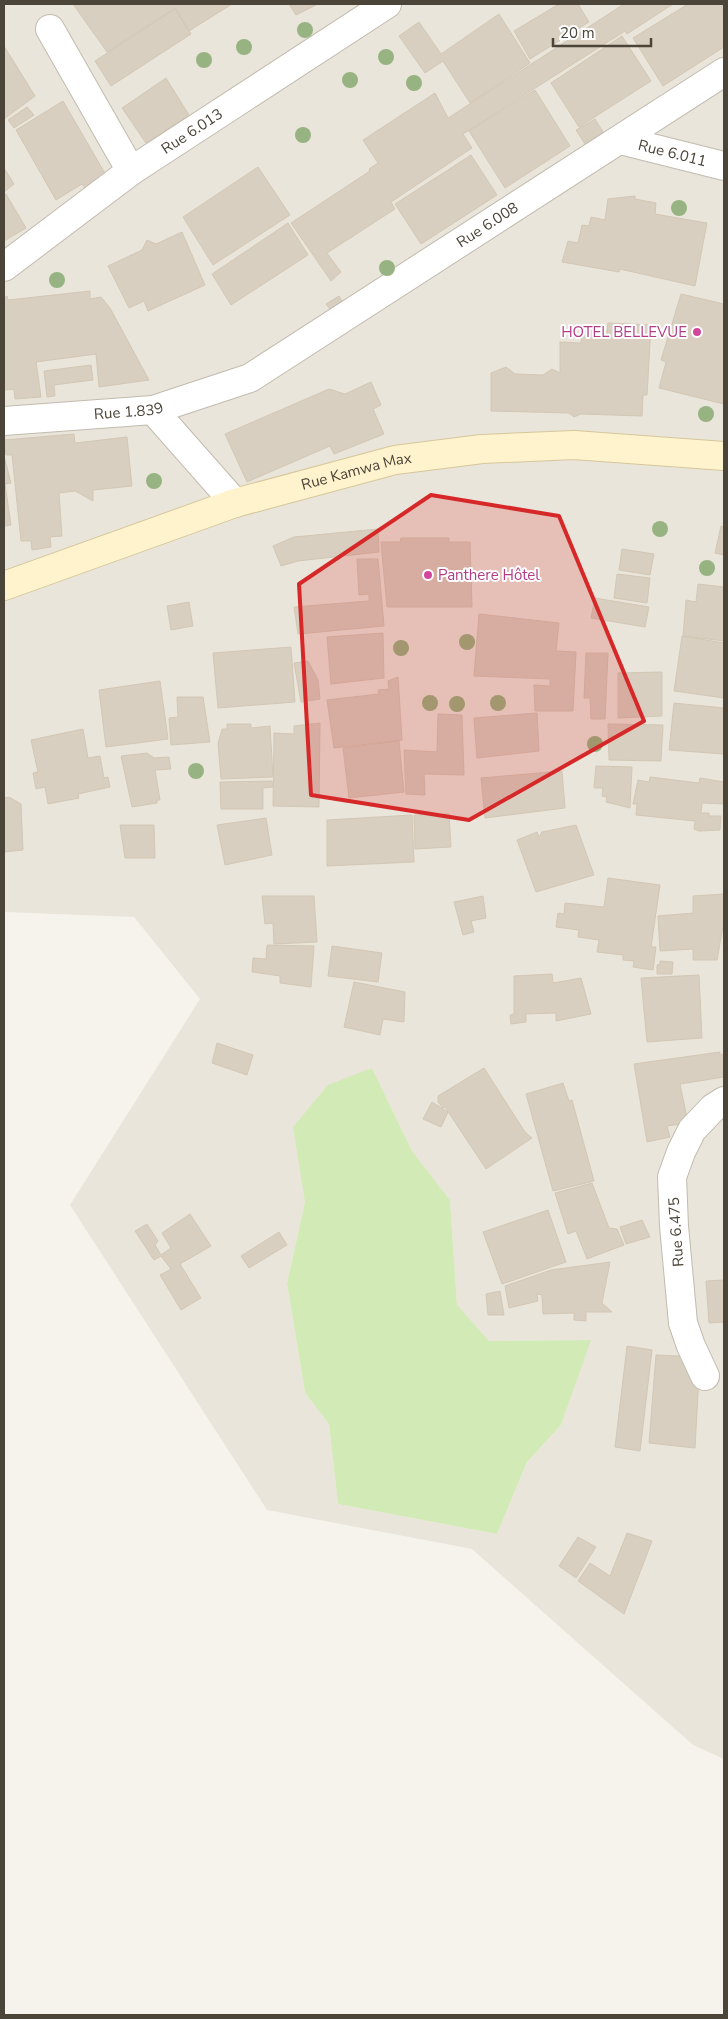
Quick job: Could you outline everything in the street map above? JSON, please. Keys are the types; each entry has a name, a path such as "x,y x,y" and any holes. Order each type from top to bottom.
{"main road":[{"name":"Rue Kamwa Max","path":"4,586 235,503 395,460 482,449 574,445 724,456"}],"street":[{"name":"Rue 6.013","path":"4,267 132,171 387,4"},
{"path":"50,29 132,171"},
{"name":"Rue 6.008","path":"250,378 724,72"},
{"name":"Rue 6.011","path":"620,140 724,166"},
{"name":"Rue 1.839","path":"4,421 153,410 250,378"},
{"path":"153,410 235,503"},
{"name":"Rue 6.475","path":"705,1376 683,1323 674,1226 672,1177 681,1152 692,1130 713,1108 724,1101"}],"highlighted area":[{"path":"431,495 559,516 644,721 469,820 311,795 299,584"}],"shaded area":[{"path":"4,4 724,4 724,1759 693,1745 472,1549 267,1510 70,1205 200,999 134,917 4,912","holes":["372,1068 412,1151 450,1200 457,1306 489,1341 590,1340 561,1425 527,1462 497,1534 338,1504 329,1424 305,1393 287,1283 305,1202"]}],"green space":[{"path":"372,1068 412,1151 450,1200 457,1305 489,1341 591,1340 561,1425 527,1462 497,1534 338,1504 329,1424 305,1393 287,1283 305,1202 293,1127 328,1085"}],"building":[{"path":"73,4 232,4 189,31 175,8 107,52"},
{"path":"289,4 318,4 296,15"},
{"path":"559,4 578,4 589,22 530,59 514,31"},
{"path":"624,4 673,4 627,34 625,31 463,134 472,148 391,202 395,209 327,253 341,272 331,281 291,223 370,171 369,169 378,163 363,140 435,93 448,118"},
{"path":"688,4 723,4 724,47 663,86 633,38"},
{"path":"175,9 191,34 111,86 95,61"},
{"path":"499,14 530,63 470,103 443,61 425,73 399,36 419,22 441,54"},
{"path":"622,36 651,81 579,127 551,83"},
{"path":"4,46 35,96 4,119"},
{"path":"166,78 189,115 146,143 122,108"},
{"path":"535,90 570,146 505,188 469,131"},
{"path":"63,101 110,182 90,195 82,184 56,200 16,130"},
{"path":"27,107 34,115 14,128 8,120"},
{"path":"595,119 603,132 585,144 576,130"},
{"path":"471,155 497,195 421,244 395,204"},
{"path":"258,167 290,215 213,265 183,217"},
{"path":"4,168 14,184 4,192"},
{"path":"6,194 26,228 4,241 4,195"},
{"path":"635,196 635,199 656,203 655,214 707,223 695,286 620,269 619,272 562,262 568,241 578,243 582,225 589,226 591,217 605,220 608,199"},
{"path":"288,223 308,255 231,305 212,274"},
{"path":"182,232 205,285 148,311 144,301 129,308 108,266 142,250 147,240 156,244"},
{"path":"90,291 90,299 101,297 110,308 149,380 99,387 96,354 36,362 41,397 15,399 14,389 4,390 4,298 7,296 8,300"},
{"name":"HOTEL BELLEVUE","path":"681,294 724,304 724,404 659,388 666,362 661,360"},
{"path":"339,296 346,308 335,315 326,304"},
{"path":"608,323 651,325 647,395 643,395 642,416 581,414 574,417 569,413 491,411 491,373 506,367 515,374 543,375 552,369 560,373 560,342 581,343 582,330 607,332"},
{"path":"91,365 93,380 54,385 55,396 47,397 44,371"},
{"path":"371,382 381,405 373,409 384,434 334,454 330,446 247,482 225,434 329,389 345,394"},
{"path":"74,434 75,443 127,437 132,486 93,490 93,501 75,491 59,493 62,536 50,537 51,547 32,550 31,541 21,541 12,455 6,455 4,440"},
{"path":"4,456 11,483 5,484 11,525 4,526"},
{"path":"721,526 724,527 724,555 715,553"},
{"path":"378,529 379,552 298,561 281,566 273,546 294,537"},
{"name":"Panthere Hôtel","path":"401,538 449,538 449,542 470,542 472,607 387,607 381,542 400,542"},
{"path":"622,549 654,554 650,575 619,570"},
{"path":"357,559 378,559 384,626 298,634 294,607 369,601 369,594 359,595"},
{"path":"617,574 650,578 647,603 614,598"},
{"path":"698,584 724,587 724,641 683,636 686,600 696,602"},
{"path":"595,598 649,607 645,627 591,618"},
{"path":"189,602 193,626 171,630 167,606"},
{"path":"479,614 559,623 556,651 576,652 573,711 535,711 534,685 550,686 550,679 474,676"},
{"path":"383,633 384,678 331,684 327,637"},
{"path":"682,636 724,643 724,698 674,691"},
{"path":"291,647 295,702 218,708 213,653"},
{"path":"586,653 608,653 605,719 591,719 590,698 584,698"},
{"path":"308,661 318,680 320,699 301,702 294,663"},
{"path":"662,672 662,716 618,718 618,673"},
{"path":"398,677 402,740 334,748 327,700 379,694 378,690 389,689 388,681"},
{"path":"160,681 168,739 106,747 99,690"},
{"path":"177,697 203,697 210,742 171,745 169,718 178,717"},
{"path":"674,703 724,708 724,754 669,750"},
{"path":"537,713 539,751 477,758 474,718"},
{"path":"438,714 462,715 464,775 424,774 425,795 406,794 404,750 437,752"},
{"path":"320,723 319,807 273,806 274,733 294,734 294,726"},
{"path":"227,724 251,724 251,728 270,726 273,777 221,779 218,744 222,729 227,729"},
{"path":"608,724 663,725 661,761 609,760"},
{"path":"83,729 88,758 100,756 104,778 108,777 110,787 78,794 79,798 48,804 45,787 36,789 33,773 38,772 31,740"},
{"path":"399,741 404,792 349,798 343,748"},
{"path":"147,753 154,758 169,757 171,769 155,770 160,800 157,800 157,803 132,807 121,756"},
{"path":"596,766 632,767 630,808 606,802 607,797 602,796 603,788 594,788"},
{"path":"562,771 565,808 485,818 481,778"},
{"path":"650,777 699,783 700,778 724,782 724,804 702,803 701,813 709,813 709,816 721,816 720,830 699,831 694,829 695,821 636,815 637,804 633,804 638,780 649,782"},
{"path":"272,781 273,787 263,788 263,809 221,809 220,782"},
{"path":"9,797 21,804 23,850 4,852 4,798"},
{"path":"449,814 451,847 415,849 414,815"},
{"path":"412,815 414,862 327,866 327,820"},
{"path":"266,818 272,855 225,865 217,825"},
{"path":"120,825 154,825 155,858 125,858"},
{"path":"576,825 594,875 536,892 517,840 537,832 539,837 542,832"},
{"path":"608,878 660,885 651,947 656,947 653,970 633,967 634,961 623,960 623,955 597,952 599,940 578,937 579,930 556,927 558,913 564,914 565,903 604,907"},
{"path":"724,894 724,921 717,960 693,960 693,949 660,951 658,916 693,913 693,896"},
{"path":"262,896 314,896 317,942 274,944 273,923 265,924"},
{"path":"483,896 486,918 471,921 474,932 463,935 454,902"},
{"path":"267,945 314,946 311,987 280,983 280,976 252,972 253,958 266,959"},
{"path":"332,946 382,953 378,982 328,976"},
{"path":"660,961 673,962 672,974 657,974 657,965 660,964"},
{"path":"552,974 553,983 581,978 591,1014 556,1021 556,1013 526,1014 526,1022 511,1024 510,1015 514,1014 514,976"},
{"path":"699,975 702,1038 647,1042 641,978"},
{"path":"354,982 405,992 404,1022 383,1019 380,1035 344,1027"},
{"path":"217,1043 253,1055 247,1075 212,1063"},
{"path":"720,1052 720,1055 724,1054 724,1077 680,1084 688,1123 667,1126 670,1137 647,1142 634,1064"},
{"path":"484,1068 525,1132 532,1138 486,1169 445,1107 443,1108 438,1102 438,1096"},
{"path":"563,1083 569,1101 572,1100 594,1181 553,1191 526,1094"},
{"path":"432,1102 448,1112 441,1127 423,1119"},
{"path":"592,1183 609,1228 617,1229 624,1245 587,1259 576,1231 568,1234 555,1193"},
{"path":"548,1210 566,1262 502,1284 483,1232"},
{"path":"190,1214 211,1246 180,1264 201,1298 181,1310 160,1275 171,1269 161,1256 154,1260 135,1231 147,1224 158,1241 155,1245 161,1255 171,1248 162,1233"},
{"path":"642,1220 650,1237 626,1244 620,1227"},
{"path":"279,1232 287,1245 249,1268 241,1256"},
{"path":"610,1262 602,1303 612,1312 586,1312 586,1321 574,1320 574,1313 543,1314 542,1295 537,1294 538,1301 509,1308 505,1286 551,1270"},
{"path":"724,1280 724,1322 709,1323 706,1281"},
{"path":"500,1291 504,1315 488,1315 486,1294"},
{"path":"627,1346 652,1350 640,1451 615,1447"},
{"path":"656,1355 700,1357 695,1448 649,1443"},
{"path":"627,1533 652,1541 624,1614 578,1581 590,1563 610,1576"},
{"path":"578,1537 596,1547 576,1578 559,1566"}],"place":[{"name":"HOTEL BELLEVUE","path":"697,332"},
{"name":"Panthere Hôtel","path":"428,575"}]}
